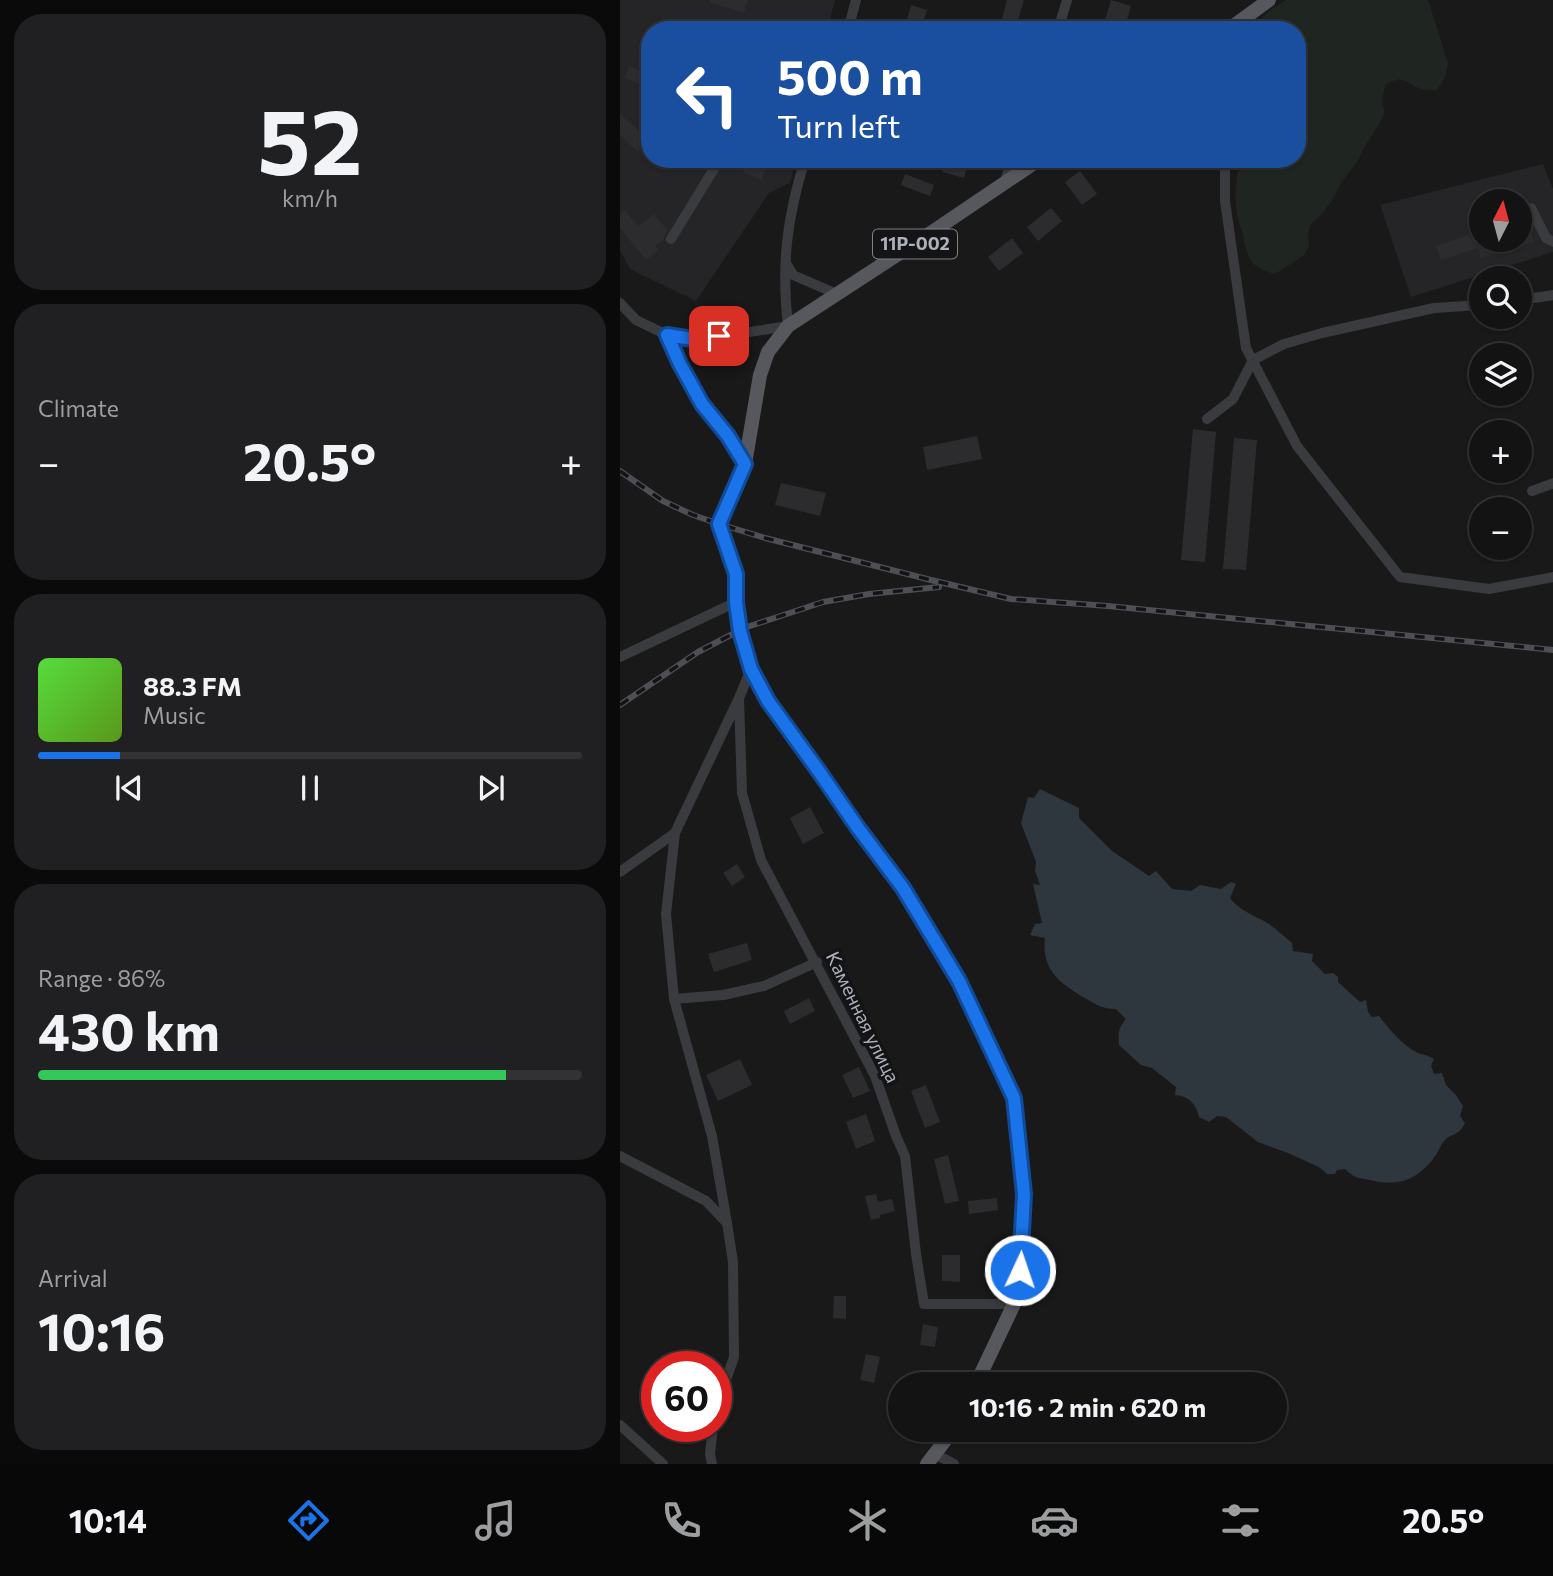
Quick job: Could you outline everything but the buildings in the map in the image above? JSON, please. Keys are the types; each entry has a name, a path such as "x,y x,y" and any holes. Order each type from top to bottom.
{"main road":[{"path":"1240,21 1269,0"},
{"name":"11Р-002","path":"982,1372 1014,1304 1020,1270 1024,1194 1014,1098 959,981 903,888 768,701 751,669 740,631 736,574 719,524 745,464 760,375 768,352 788,326 1027,168"},
{"path":"931,1459 944,1442"}],"street":[{"path":"850,21 856,0"},
{"path":"1062,21 1067,0"},
{"path":"671,239 714,168"},
{"path":"620,303 636,320 667,335 699,340 788,326 784,261 790,218 803,168"},
{"path":"1004,184 1009,168"},
{"path":"1225,168 1225,201 1246,348 1297,446 1400,577 1489,589 1553,577"},
{"path":"1532,210 1546,238 1553,242"},
{"path":"784,261 793,275 837,293"},
{"path":"1532,298 1553,295"},
{"path":"1207,419 1232,399 1253,360 1284,344 1434,308 1469,306"},
{"path":"667,335 702,404 728,436 745,464"},
{"path":"1532,491 1553,483"},
{"path":"620,657 736,602"},
{"name":"Каменная улица","path":"751,669 739,698 742,793 761,860 875,1076 905,1156 924,1304 1014,1304"},
{"path":"732,1363 733,1262 712,1136 674,999 666,914 675,833 739,698"},
{"path":"620,872 675,833"},
{"path":"674,999 723,995 764,986 817,962"},
{"path":"620,1156 706,1201 727,1223"},
{"path":"620,1424 663,1464"},
{"path":"711,1442 712,1464"},
{"path":"931,1459 954,1464"}],"shaded area":[{"path":"620,0 835,0 829,21 641,21 641,168 794,168 790,183 769,193 696,301 630,269 620,250"},
{"path":"1286,0 1427,0 1448,63 1445,78 1437,90 1421,89 1400,79 1386,84 1382,99 1383,118 1332,201 1310,225 1309,247 1303,256 1275,274 1257,267 1248,255 1238,221 1236,189 1239,168 1306,168 1306,21 1261,21"},
{"path":"1543,164 1553,189 1553,252 1509,266 1469,266 1469,279 1411,297 1380,205"},
{"path":"1040,789 1079,808 1079,818 1112,851 1149,876 1156,871 1172,889 1191,891 1200,885 1221,889 1231,882 1236,884 1230,898 1238,906 1269,924 1292,943 1293,951 1313,954 1312,961 1325,974 1333,973 1338,977 1338,982 1360,1002 1366,1000 1368,1012 1372,1017 1379,1016 1407,1046 1434,1059 1431,1066 1434,1074 1442,1073 1446,1085 1463,1106 1460,1116 1465,1123 1460,1130 1445,1140 1430,1163 1410,1179 1384,1183 1356,1177 1345,1169 1337,1170 1335,1174 1327,1174 1319,1167 1258,1142 1226,1117 1217,1116 1209,1122 1199,1117 1191,1102 1175,1095 1176,1087 1152,1068 1141,1065 1119,1045 1119,1032 1126,1019 1116,1009 1096,1005 1061,981 1046,959 1045,938 1030,935 1035,924 1042,923 1033,884 1040,885 1035,871 1036,862 1021,823 1028,797 1034,798"}],"railway":[{"path":"620,471 663,501 719,524 765,538 1011,599 1108,606 1554,650"},
{"path":"620,705 698,652 744,628 823,602 939,587"}],"route":[{"path":"719,336 699,340 667,335 702,404 728,436 745,464 719,524 736,574 740,631 751,669 768,701 903,888 959,981 1014,1098 1024,1194 1020,1270"}]}
